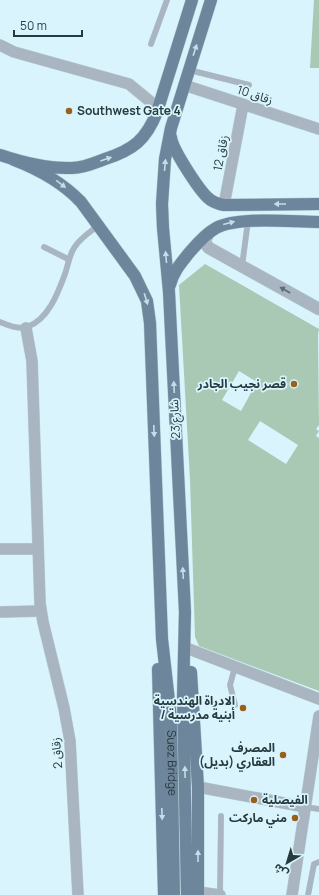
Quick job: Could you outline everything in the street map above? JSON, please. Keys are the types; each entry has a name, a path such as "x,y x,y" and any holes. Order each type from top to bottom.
{"main road":[{"path":"0,154 14,160 31,164 72,168 90,165 120,154 135,146 150,129 157,112 192,0"},
{"name":"شارع 23","path":"185,612 169,292 162,204 164,174 171,128 211,0"},
{"path":"171,128 171,141 173,147 208,198 215,203 224,205 319,204"},
{"name":"شارع 23","path":"14,160 42,172 61,184 81,202 132,270 147,301 150,322 161,608"},
{"path":"169,292 172,276 176,269 191,251 215,228 224,224 248,221 319,222"},
{"path":"161,608 157,660 164,895"},
{"name":"Suez Bridge","path":"161,608 164,665 171,719 174,895"},
{"path":"185,612 189,649 198,787 194,894"},
{"name":"Suez Bridge","path":"185,612 184,717 194,894"}],"street":[{"path":"0,45 14,52 129,84 152,103 157,112"},
{"name":"زقاق 10","path":"184,85 243,106 319,129"},
{"name":"زقاق 12","path":"224,205 243,106"},
{"path":"208,234 205,239 206,246 319,309"},
{"name":"زقاق 2","path":"26,328 32,361 41,612 64,708 70,741 78,895"},
{"path":"0,549 38,549"},
{"path":"0,612 41,612"},
{"path":"189,649 319,699"},
{"path":"292,895 319,716"},
{"path":"198,787 305,807"},
{"path":"194,894 220,895"}],"lane":[{"path":"151,44 167,0"},
{"path":"188,70 248,85"},
{"path":"242,266 248,221"},
{"path":"0,322 14,327 26,328 40,319 50,309 60,287 68,259 74,248 80,239 99,225"},
{"path":"44,247 68,259"},
{"path":"235,667 230,685 235,705"},
{"path":"305,807 319,810"},
{"path":"220,895 221,816"},
{"path":"308,895 314,864 319,862"}],"green space":[{"path":"314,0 319,0 319,68 310,68"},
{"path":"205,264 319,329 319,425 316,429 319,431 316,436 319,438 319,691 199,646 195,637 190,480 179,285","holes":["239,371 257,382 241,411 222,400","260,421 298,445 286,464 248,440"]}],"place":[{"name":"Southwest Gate 4","path":"69,111"},
{"name":"قصر نجيب الجادر","path":"294,384"},
{"name":"الادراة الهندسية / أبنية مدرسية","path":"243,708"},
{"name":"المصرف العقاري (بديل)","path":"283,755"},
{"name":"الفيصلية","path":"254,800"},
{"name":"مني ماركت","path":"295,818"}]}
